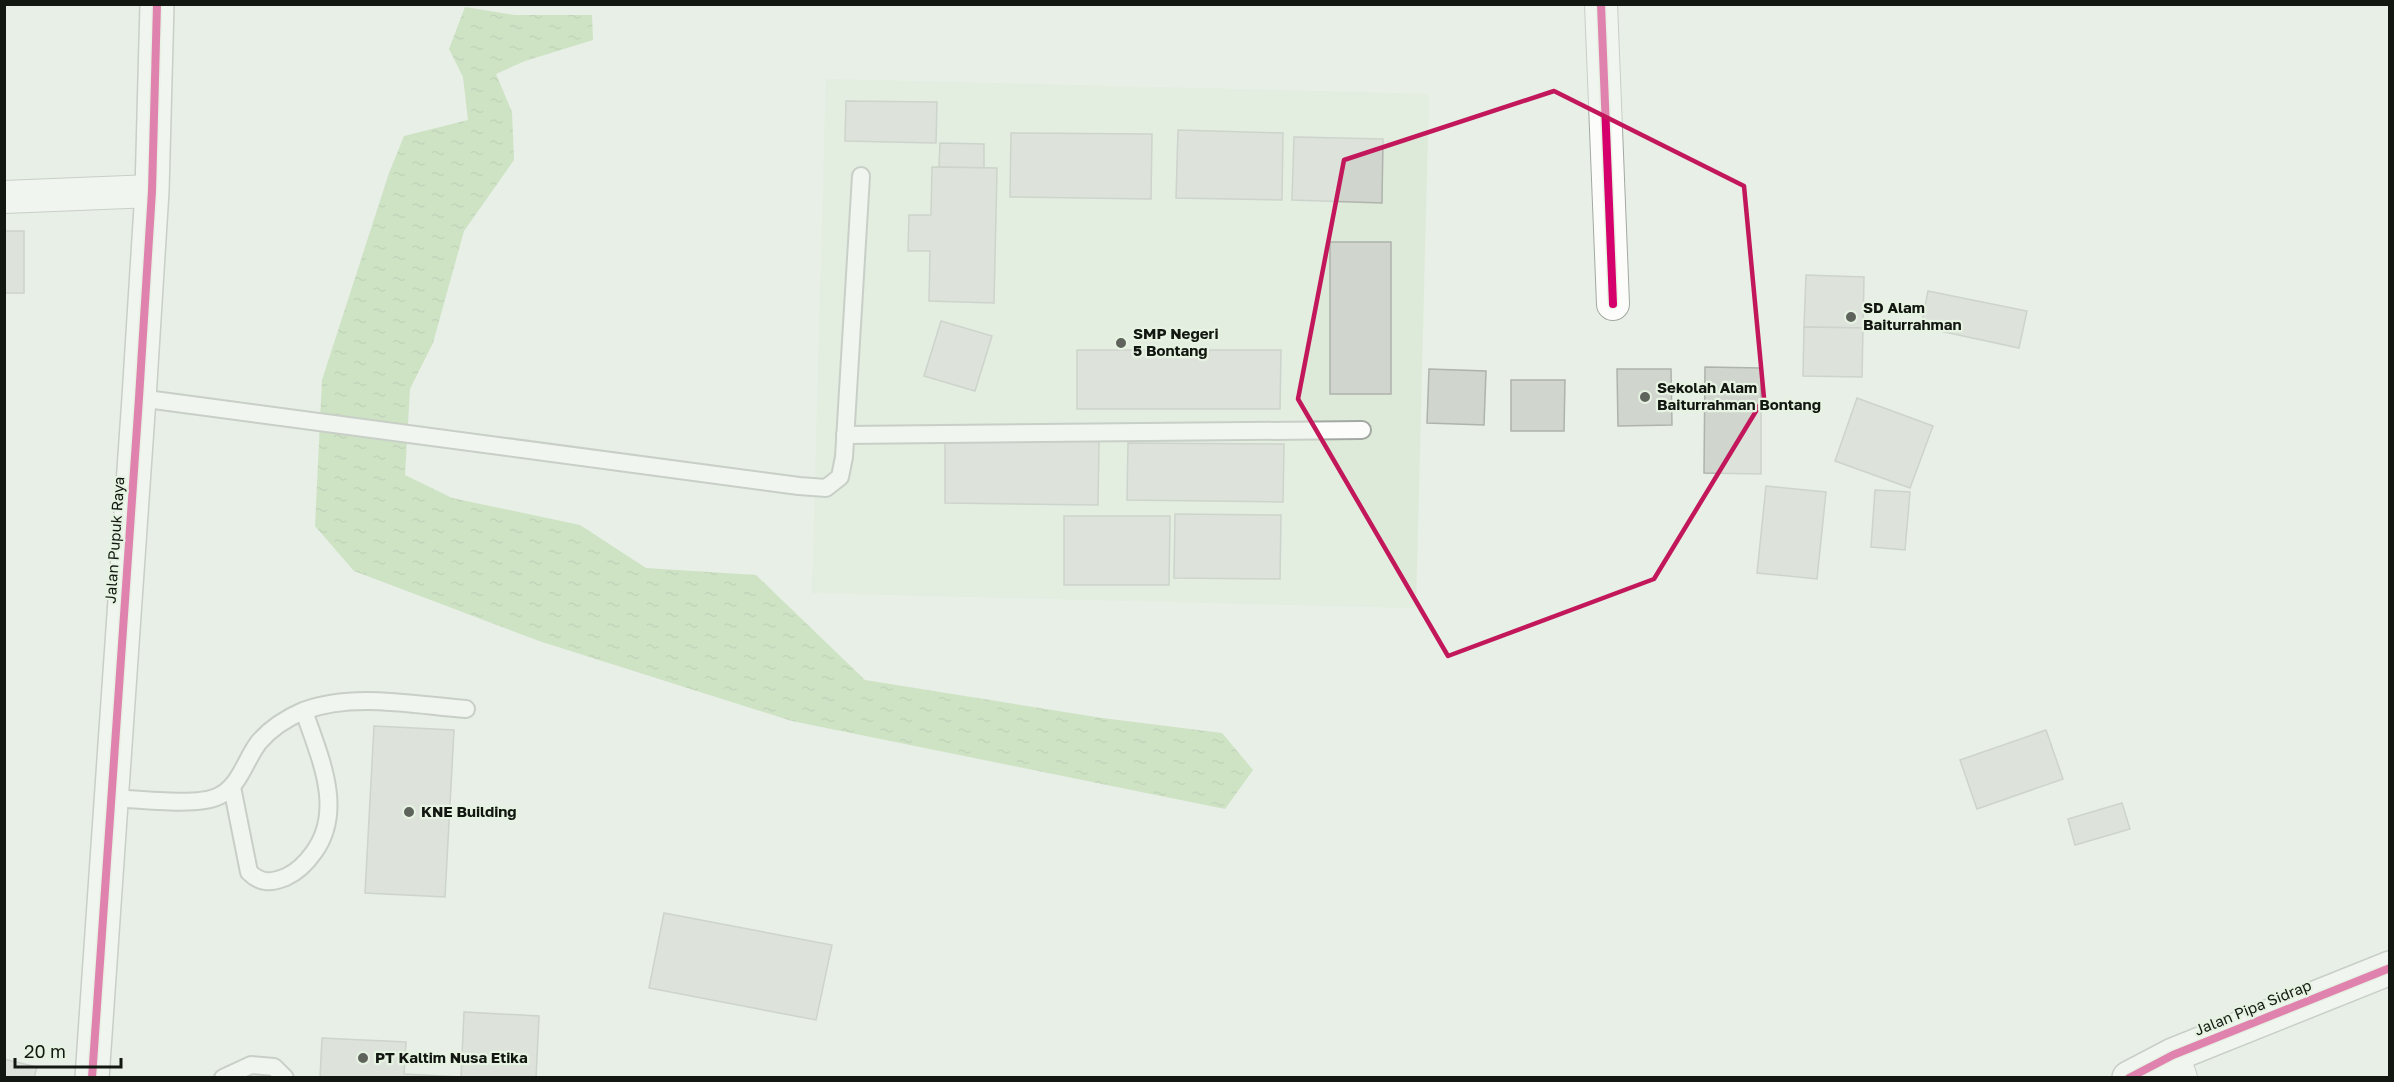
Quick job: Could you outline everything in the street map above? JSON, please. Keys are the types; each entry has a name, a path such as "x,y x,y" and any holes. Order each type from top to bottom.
{"street":[{"name":"Jalan Pupuk Raya","path":"92,1077 140,398 152,191 158,4"},
{"path":"1601,4 1613,304"},
{"path":"4,197 152,191"},
{"name":"Jalan Pipa Sidrap","path":"2129,1077 2177,1066 2390,968"}],"lane":[{"path":"140,398 826,488 840,477 845,435 861,176"},
{"path":"845,435 1362,430"},
{"path":"110,798 203,801 219,796 232,787 260,742 281,722 304,711 349,700 466,709"},
{"path":"232,787 249,872 258,881 270,882 290,875 308,861 323,839 329,812 328,784 304,711"},
{"path":"224,1077 251,1065 274,1067 285,1077"}],"highlighted area":[{"path":"1554,91 1744,186 1764,398 1654,579 1448,656 1298,399 1344,160"}],"shaded area":[{"name":"SMP Negeri 5 Bontang","path":"826,79 1429,94 1416,608 812,593"}],"water":[{"path":"465,7 515,15 592,15 593,40 525,61 496,74 512,112 514,160 464,231 433,343 410,389 405,475 452,498 580,525 646,568 756,575 865,680 1102,718 1222,733 1253,770 1225,809 792,721 539,641 354,571 315,526 322,380 389,173 404,136 468,120 463,77 449,49"}],"building":[{"path":"846,101 937,102 936,143 845,141"},
{"path":"1178,130 1283,133 1282,200 1176,198"},
{"path":"1011,133 1152,134 1151,199 1010,197"},
{"path":"1294,137 1383,139 1382,203 1292,200"},
{"path":"940,143 984,144 984,168 939,167"},
{"path":"932,167 997,168 994,303 929,301 930,251 908,251 909,215 931,215"},
{"path":"4,231 24,231 24,293 4,293"},
{"path":"1330,242 1391,242 1391,394 1330,394"},
{"path":"1806,275 1864,277 1863,328 1804,327"},
{"path":"1928,291 2027,311 2019,348 1921,327"},
{"path":"941,321 992,336 975,391 924,376"},
{"path":"1804,327 1863,328 1862,377 1803,376"},
{"path":"1077,350 1281,350 1280,409 1077,409"},
{"path":"1705,367 1761,368 1761,474 1704,473"},
{"path":"1429,369 1486,371 1484,425 1427,423"},
{"name":"Sekolah Alam Baiturrahman Bontang","path":"1617,369 1671,369 1672,425 1618,426"},
{"path":"1511,380 1565,380 1564,431 1511,431"},
{"path":"1857,398 1933,426 1910,488 1835,461"},
{"path":"945,440 1099,441 1098,505 945,503"},
{"path":"1128,443 1284,444 1283,502 1127,500"},
{"path":"1766,486 1826,492 1817,579 1757,573"},
{"path":"1875,490 1910,492 1905,550 1871,547"},
{"path":"1175,514 1281,515 1280,579 1174,578"},
{"path":"1064,516 1170,516 1169,585 1064,585"},
{"name":"KNE Building","path":"374,726 454,730 445,897 365,893"},
{"path":"2046,730 2063,779 1977,809 1960,760"},
{"path":"2122,803 2130,829 2075,845 2068,819"},
{"path":"664,913 832,945 816,1020 649,988"},
{"name":"PT Kaltim Nusa Etika","path":"464,1012 539,1016 536,1078 320,1078 322,1038 406,1042 404,1074 461,1077"},
{"path":"4,1059 37,1067 34,1078 4,1078"}],"cycle path":[{"path":"92,1078 152,191 157,4"},
{"path":"1601,4 1613,304"},
{"path":"2129,1078 2173,1055 2390,968"}],"place":[{"name":"SD Alam Baiturrahman","path":"1851,317"},
{"name":"SMP Negeri 5 Bontang","path":"1121,343"},
{"name":"Sekolah Alam Baiturrahman Bontang","path":"1645,397"},
{"name":"KNE Building","path":"409,812"},
{"name":"PT Kaltim Nusa Etika","path":"363,1058"}]}
